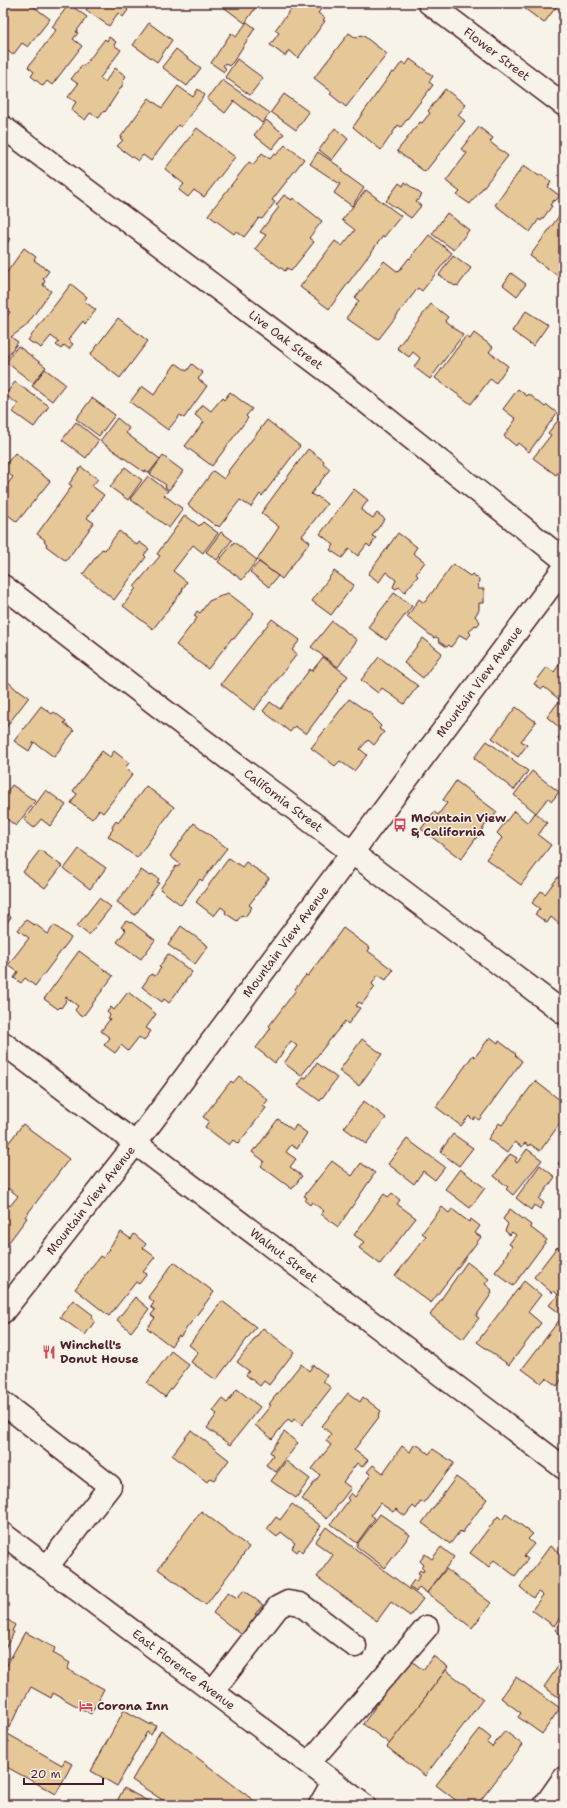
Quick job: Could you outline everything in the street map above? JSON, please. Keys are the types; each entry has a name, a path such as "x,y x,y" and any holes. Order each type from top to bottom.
{"street":[{"name":"Flower Street","path":"429,3 564,105"},
{"name":"Live Oak Street","path":"3,127 331,374 564,560"},
{"name":"Mountain View Avenue","path":"3,1312 136,1143 564,568"},
{"name":"California Street","path":"3,586 564,1014"},
{"name":"Walnut Street","path":"3,1043 564,1468"},
{"path":"3,1403 110,1486 48,1567"},
{"name":"East Florence Avenue","path":"3,1534 364,1805"},
{"path":"213,1691 278,1607 288,1602 300,1604 355,1646"},
{"path":"309,1764 427,1627"},
{"path":"544,1805 564,1778"},
{"path":"320,1805 333,1782"}],"building":[{"path":"4,3 29,3 50,19 28,47 22,43 13,55 4,48 3,50"},
{"path":"91,3 122,3 128,10 123,17 118,13 109,26 86,10"},
{"path":"218,3 251,3 256,7 245,23"},
{"path":"296,3 301,3 308,9 313,3 321,9 318,13 325,18 323,20 325,21 298,58 289,50 285,56 270,45 279,33 275,30"},
{"path":"522,3 559,3 544,23 520,5"},
{"path":"69,4 87,17 76,32 78,33 73,39 82,46 52,85 47,81 43,86 31,76 34,72 28,67 56,30 52,27"},
{"path":"247,22 255,28 233,62 229,66 225,63 223,66 226,68 224,72 211,63 231,33 236,37"},
{"path":"149,23 172,40 157,62 133,45"},
{"path":"349,33 356,38 361,35 365,37 387,54 346,107 330,94 332,92 314,78"},
{"path":"109,37 116,42 114,45 121,50 100,78 105,82 115,68 126,76 122,82 124,83 105,112 104,111 99,118 90,113 85,120 71,110 76,102 68,97 78,84 71,79 82,65 84,66 105,39 107,41"},
{"path":"176,49 201,68 187,86 162,67"},
{"path":"237,59 263,78 250,95 225,77"},
{"path":"410,59 433,76 429,82 433,85 401,127 398,125 381,150 353,127 392,72 394,73 402,62 406,65"},
{"path":"222,80 270,113 262,123 234,101 225,113 207,99"},
{"path":"178,86 193,97 198,89 205,95 181,127 178,125 151,161 143,155 138,161 117,146 123,140 120,138 149,98 162,108"},
{"path":"445,89 466,105 458,115 465,121 425,172 397,151 420,122 422,123 430,113 428,111"},
{"path":"284,94 309,112 296,130 271,112"},
{"path":"266,120 284,134 272,149 254,135"},
{"path":"479,127 493,138 490,142 508,156 470,204 457,195 460,192 446,181 467,153 461,149"},
{"path":"197,128 235,157 204,197 194,190 188,197 179,190 184,184 165,169"},
{"path":"335,128 348,139 332,160 319,150"},
{"path":"285,145 304,159 272,200 275,202 262,219 259,218 244,237 236,231 234,234 208,215 249,162 253,165 262,153 270,159"},
{"path":"318,152 343,169 342,172 364,188 352,206 334,193 340,184 310,164"},
{"path":"524,165 539,176 541,174 551,182 548,187 560,196 555,201 554,200 550,205 552,206 541,221 539,219 530,232 495,205"},
{"path":"405,182 422,195 416,202 421,206 411,218 386,201 399,183 403,186"},
{"path":"366,190 401,216 384,237 383,236 329,309 300,287 335,241 342,246 355,230 342,220"},
{"path":"284,195 292,200 293,198 322,221 309,238 314,242 291,271 287,268 285,271 255,249 266,235 260,232 279,207 276,205"},
{"path":"564,209 564,268 558,276 530,256"},
{"path":"447,213 469,230 454,250 432,234"},
{"path":"3,234 10,239 3,249"},
{"path":"429,235 452,253 422,291 418,288 378,340 346,318 359,301 355,298 384,261 398,272"},
{"path":"24,248 36,257 34,260 49,271 43,279 45,281 43,285 51,291 26,326 11,337 18,342 5,360 3,359 3,322 10,312 3,307 3,274 5,275"},
{"path":"453,255 471,268 458,286 455,286 439,275"},
{"path":"511,273 526,284 517,296 503,285"},
{"path":"71,284 87,297 84,301 96,310 85,324 83,321 68,340 73,344 69,349 64,345 61,349 56,345 59,342 51,336 41,348 36,344 35,345 28,340"},
{"path":"431,304 448,317 445,321 463,335 430,379 414,367 420,358 413,352 409,357 397,348"},
{"path":"526,311 548,325 533,346 512,331"},
{"path":"118,318 148,341 120,378 90,355"},
{"path":"474,333 493,347 489,352 508,366 496,383 490,379 471,404 435,378 466,336 470,339"},
{"path":"18,346 46,367 33,383 6,362"},
{"path":"175,364 187,371 192,364 203,373 198,379 207,386 184,418 180,415 168,430 130,402 142,386 154,395"},
{"path":"45,369 65,384 52,401 32,386"},
{"path":"15,382 49,406 34,427 13,412 18,404 5,395"},
{"path":"518,389 527,396 529,394 545,407 547,405 557,413 529,452 518,443 516,446 504,436 516,419 503,409"},
{"path":"230,392 252,409 246,416 248,418 212,466 185,446 204,422 195,415 202,404 211,411 222,398 224,400"},
{"path":"92,398 115,415 99,436 76,419"},
{"path":"564,413 564,465 556,475 533,458 551,435 548,433"},
{"path":"117,418 129,428 126,433 160,459 149,473 145,470 144,472 100,441"},
{"path":"267,420 300,446 262,496 260,494 251,507 240,500 219,527 217,525 216,526 188,505 213,471 224,479 229,472 228,471"},
{"path":"76,422 99,440 86,458 62,440"},
{"path":"308,449 324,461 323,463 330,469 311,494 316,497 317,496 327,504 302,536 310,542 282,579 257,560 279,527 261,513"},
{"path":"15,453 50,481 17,522 3,511 3,490 13,477 3,470 3,468"},
{"path":"163,456 183,471 169,490 165,487 166,485 150,474"},
{"path":"81,467 98,479 92,486 104,495 87,518 94,523 66,561 46,546 47,544 44,542 45,540 37,534 72,486 69,484"},
{"path":"125,467 142,480 128,500 110,487"},
{"path":"148,476 168,491 164,495 183,509 169,528 130,499"},
{"path":"354,489 368,500 361,510 373,518 377,513 385,519 372,536 376,538 370,547 367,544 358,556 349,549 342,558 330,550 334,545 320,534"},
{"path":"185,515 199,526 203,522 218,533 203,553 193,545 173,571 187,582 183,590 153,629 123,606 136,588 134,587 160,556 157,554"},
{"path":"119,531 137,545 139,542 149,549 144,555 146,557 114,600 83,574 102,549 105,550"},
{"path":"221,532 232,540 217,560 206,552"},
{"path":"398,533 417,547 413,553 425,562 416,574 418,576 405,592 399,587 396,589 393,587 396,580 386,572 379,582 368,574"},
{"path":"234,542 257,560 242,580 218,562"},
{"path":"259,562 278,576 269,587 250,572"},
{"path":"453,564 470,576 472,574 479,579 478,589 484,589 484,603 479,603 479,610 475,616 480,622 469,632 471,634 467,639 460,635 451,647 449,645 447,647 438,641 439,639 436,637 434,638 407,617 419,599 425,602"},
{"path":"334,571 354,585 331,615 312,601"},
{"path":"228,593 254,613 208,669 176,645 197,618 194,616 197,611 200,613 209,601"},
{"path":"394,593 412,606 386,640 368,627"},
{"path":"272,619 300,640 292,650 297,654 254,710 221,684"},
{"path":"332,621 357,640 338,667 311,647"},
{"path":"423,638 442,653 423,678 404,663"},
{"path":"323,657 348,676 306,734 295,726 290,732 263,711 270,702 280,709 310,669 312,671"},
{"path":"379,657 418,686 404,704 382,688 378,693 361,680"},
{"path":"564,658 564,723 560,728 547,717 560,700 544,687 542,689 534,684 547,667 554,672"},
{"path":"3,677 18,691 19,690 29,697 3,731"},
{"path":"349,699 373,715 372,717 381,726 379,729 384,732 374,745 368,740 360,749 367,755 354,771 340,761 335,766 311,748"},
{"path":"41,706 52,714 54,712 66,721 64,723 74,731 54,757 34,742 29,751 14,741"},
{"path":"516,707 536,722 521,741 527,745 518,757 492,738"},
{"path":"564,730 564,743 558,738"},
{"path":"487,741 528,771 514,790 474,758"},
{"path":"102,751 110,757 114,751 129,763 125,768 133,774 103,813 99,810 92,819 71,803 77,794 73,791"},
{"path":"532,771 559,792 552,801 548,798 536,813 514,795"},
{"path":"456,781 497,812 490,821 489,820 461,859 421,829 434,812 438,815 447,803 443,800"},
{"path":"12,785 35,801 16,826 3,816 3,797"},
{"path":"146,786 174,807 137,858 108,836 116,821 118,823"},
{"path":"46,790 66,805 50,826 41,819 34,828 24,820"},
{"path":"514,811 528,823 535,813 547,823 538,835 551,845 521,885 486,859 502,838 497,833"},
{"path":"194,823 227,848 202,881 200,879 181,905 160,889 176,866 178,867 180,864 170,856"},
{"path":"79,849 106,868 90,889 64,869"},
{"path":"40,850 62,866 45,888 23,872"},
{"path":"229,858 242,867 246,862 269,878 249,905 252,907 245,917 242,915 237,921 225,913 226,911 221,907 214,916 196,902"},
{"path":"141,870 150,876 152,874 159,879 157,882 159,883 135,915 117,902"},
{"path":"562,872 564,873 564,917 559,924 551,917 547,923 535,914 540,909 532,903 541,891 545,894"},
{"path":"99,898 111,907 89,935 77,926"},
{"path":"3,911 11,917 3,928"},
{"path":"26,920 34,925 35,924 48,934 54,925 71,938 35,986 25,978 21,983 14,978 18,972 8,965 29,938 18,930"},
{"path":"126,921 131,922 155,940 141,959 117,942 126,930 121,927"},
{"path":"181,926 208,946 195,964 168,945"},
{"path":"343,928 370,948 368,951 393,970 386,980 378,975 372,984 375,987 362,1004 359,1002 356,1006 360,1008 348,1024 345,1021 301,1076 284,1063 297,1046 291,1041 275,1063 256,1048 271,1028 269,1026 296,990 295,989 306,975 308,976"},
{"path":"79,951 113,976 84,1015 80,1016 75,1010 78,1006 66,997 66,1001 61,1008 60,1007 58,1009 44,999"},
{"path":"168,954 192,972 169,1003 164,999 162,1002 142,987 151,974 155,976"},
{"path":"128,992 156,1014 146,1028 151,1031 144,1041 139,1037 128,1051 121,1045 115,1053 104,1045 110,1038 101,1031 110,1019 108,1018 110,1015 107,1012 111,1007 114,1010"},
{"path":"490,1037 498,1043 499,1041 516,1054 515,1055 522,1061 479,1120 475,1117 473,1120 469,1116 461,1126 436,1107 473,1055 475,1057"},
{"path":"362,1039 382,1054 359,1086 339,1071"},
{"path":"317,1063 337,1078 320,1101 298,1085 304,1077 306,1078"},
{"path":"239,1076 268,1100 263,1106 266,1108 238,1144 233,1140 229,1145 205,1127 209,1121 203,1117 231,1081 233,1083"},
{"path":"535,1081 564,1103 564,1118 540,1151 530,1144 529,1146 525,1143 522,1147 515,1142 507,1153 488,1139 499,1123 502,1125"},
{"path":"364,1101 386,1118 366,1144 344,1128"},
{"path":"278,1119 293,1130 296,1125 307,1133 297,1149 291,1145 286,1152 296,1159 290,1167 302,1176 292,1189 261,1166 264,1161 252,1152 255,1148 256,1149"},
{"path":"23,1124 69,1159 25,1217 27,1218 3,1250 3,1200 10,1206 18,1196 8,1188 3,1196 3,1154 9,1146 7,1145"},
{"path":"453,1134 473,1148 459,1166 440,1152"},
{"path":"407,1139 445,1167 435,1180 423,1171 414,1184 388,1164"},
{"path":"527,1149 542,1160 513,1195 506,1189 508,1187 494,1176 510,1154 517,1158 515,1161 517,1163"},
{"path":"564,1155 564,1168 558,1164"},
{"path":"332,1161 352,1176 361,1163 375,1173 338,1227 321,1214 324,1211 312,1202 310,1205 305,1201 307,1198 304,1196"},
{"path":"540,1165 555,1177 539,1199 544,1203 540,1209 534,1205 531,1210 516,1198"},
{"path":"460,1169 485,1188 470,1208 445,1189"},
{"path":"392,1193 400,1200 397,1204 416,1218 380,1264 359,1248 364,1242 354,1235 384,1194 388,1197"},
{"path":"442,1207 449,1213 452,1209 469,1222 471,1219 480,1226 475,1233 481,1237 431,1303 395,1276 426,1236 422,1233"},
{"path":"510,1209 531,1225 530,1227 547,1240 513,1286 495,1272 505,1259 504,1258 512,1246 509,1244 516,1235 512,1232 510,1235 505,1231 508,1224 503,1219"},
{"path":"121,1232 131,1239 134,1234 146,1244 143,1248 155,1257 143,1272 147,1274 139,1284 136,1282 109,1316 75,1289 100,1256 103,1258"},
{"path":"557,1247 564,1252 564,1311 562,1315 549,1305 558,1295 554,1291 552,1293 534,1277"},
{"path":"174,1262 214,1292 180,1337 179,1335 171,1346 147,1328 155,1318 151,1315 155,1310 151,1307 154,1302 148,1297"},
{"path":"467,1262 489,1279 485,1284 492,1290 492,1293 476,1316 479,1318 463,1339 430,1315"},
{"path":"524,1281 541,1295 528,1312 541,1323 509,1365 477,1342"},
{"path":"135,1297 149,1309 131,1332 117,1320"},
{"path":"73,1300 93,1315 91,1318 95,1321 85,1335 60,1317"},
{"path":"222,1301 256,1327 216,1380 191,1362 198,1352 189,1345"},
{"path":"564,1314 564,1376 557,1386 546,1378 541,1383 522,1369"},
{"path":"263,1328 294,1352 269,1385 264,1381 260,1386 246,1375 249,1371 237,1362"},
{"path":"171,1351 189,1365 165,1397 147,1383"},
{"path":"301,1364 309,1371 313,1365 327,1375 323,1381 331,1388 302,1425 294,1419 292,1422 288,1419 272,1439 255,1425 271,1405 269,1404"},
{"path":"237,1389 260,1407 230,1445 207,1428 217,1414 213,1411 222,1399 227,1403"},
{"path":"348,1393 360,1402 363,1397 381,1411 378,1416 379,1417 354,1450 368,1460 362,1467 357,1463 343,1482 351,1488 327,1519 302,1499 320,1475 312,1469 331,1445 326,1441 331,1434 322,1426"},
{"path":"191,1430 229,1460 214,1480 210,1478 207,1482 172,1455"},
{"path":"284,1432 298,1443 276,1472 266,1465 273,1455 270,1452"},
{"path":"414,1445 419,1446 429,1454 433,1449 454,1463 424,1503 421,1501 416,1509 413,1506 405,1516 396,1509 393,1512 380,1503 371,1515 375,1518 357,1543 331,1524 349,1500 347,1498 351,1493 355,1497 371,1474 367,1472 373,1465 383,1473 402,1446 410,1452"},
{"path":"286,1461 310,1479 296,1498 271,1481"},
{"path":"456,1477 487,1499 462,1533 460,1531 450,1544 422,1523"},
{"path":"292,1504 321,1526 302,1552 299,1549 297,1552 292,1548 295,1543 281,1532 277,1537 267,1529 276,1517 280,1520"},
{"path":"201,1511 249,1547 206,1605 158,1569"},
{"path":"380,1514 410,1535 385,1568 356,1546"},
{"path":"506,1514 533,1534 528,1539 534,1544 524,1556 528,1559 515,1576 494,1560 489,1567 470,1553 498,1516 502,1520"},
{"path":"326,1527 423,1599 410,1616 391,1602 377,1621 317,1577 333,1555 315,1542"},
{"path":"550,1546 564,1556 564,1612 554,1626 532,1610 543,1595 538,1592 533,1598 520,1587"},
{"path":"441,1547 454,1557 427,1593 419,1587 416,1592 409,1587 414,1580 416,1581 421,1575 418,1573 420,1570 423,1572 424,1570 421,1567 423,1564 420,1561 425,1554 432,1559"},
{"path":"446,1569 491,1603 472,1628 427,1593"},
{"path":"244,1590 263,1605 255,1614 259,1617 245,1637 213,1613 228,1592 237,1598"},
{"path":"3,1616 15,1625 12,1631 14,1632 3,1652"},
{"path":"564,1618 564,1637 555,1630"},
{"name":"Corona Inn","path":"25,1632 55,1648 53,1653 70,1663 67,1669 104,1689 91,1714 53,1693 51,1698 31,1687 6,1733 62,1765 65,1760 72,1764 56,1794 3,1765 3,1672"},
{"path":"433,1656 448,1667 390,1744 363,1724 378,1703 375,1701 408,1658 423,1670"},
{"path":"559,1665 564,1669 564,1701 544,1687"},
{"path":"446,1670 483,1699 425,1776 387,1747"},
{"path":"516,1677 560,1708 542,1734 518,1717 521,1713 501,1698"},
{"path":"124,1710 151,1725 151,1723 156,1726 151,1735 147,1732 117,1786 91,1771"},
{"path":"480,1729 491,1738 487,1743 492,1747 505,1731 523,1745 477,1805 462,1805 436,1785"},
{"path":"161,1730 257,1803 256,1805 170,1805 132,1780"},
{"path":"124,1788 153,1804 153,1805 115,1805"}],"place":[{"name":"Mountain View & California","path":"400,825"},
{"name":"Winchell's Donut House","path":"49,1352"},
{"name":"Corona Inn","path":"86,1706"}]}
